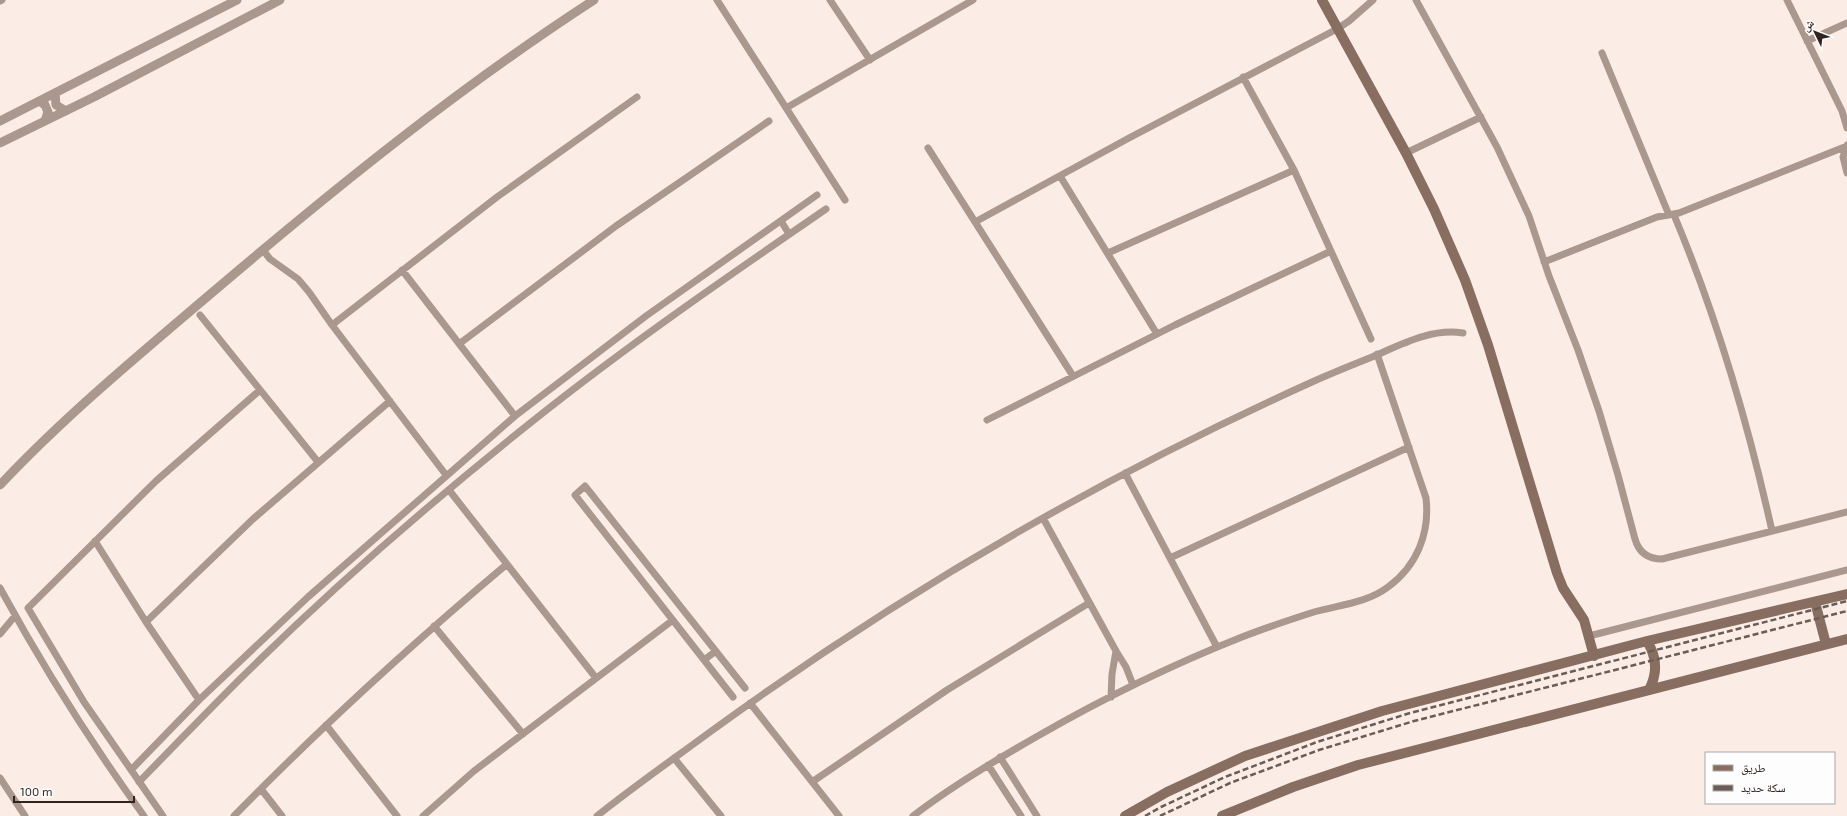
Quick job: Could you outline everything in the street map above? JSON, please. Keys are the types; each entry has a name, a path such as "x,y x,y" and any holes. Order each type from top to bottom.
{"main road":[{"path":"1322,0 1406,153 1434,209 1465,280 1490,352 1557,573 1563,588 1582,614 1594,656"},
{"path":"1125,816 1167,792 1246,756 1382,711 1647,641 1847,594"},
{"path":"1815,602 1826,644"},
{"path":"1222,816 1293,787 1358,765 1847,639"},
{"path":"1647,641 1654,654 1656,669 1649,690"}],"street":[{"path":"0,122 237,0"},
{"path":"0,143 191,48 280,0"},
{"path":"0,485 111,380 262,250 460,94 519,51 594,0"},
{"path":"717,0 845,200"},
{"path":"830,0 870,60"},
{"path":"786,108 973,0"},
{"path":"975,222 1244,77 1345,25 1373,0"},
{"path":"1416,0 1481,117 1520,194 1537,237 1544,262 1599,411 1639,550 1647,556 1662,559 1847,512"},
{"path":"1787,0 1842,111 1847,128"},
{"path":"1807,41 1847,23"},
{"path":"1602,52 1704,292 1731,370 1753,450 1772,531"},
{"path":"1244,77 1294,170 1371,339"},
{"path":"55,93 56,105 66,111"},
{"path":"332,325 560,150 638,97"},
{"path":"39,102 45,105 48,112 45,121"},
{"path":"1406,153 1481,117"},
{"path":"459,344 616,226 769,120"},
{"path":"1544,262 1657,217 1671,215 1847,146"},
{"path":"1847,146 1843,157 1847,172"},
{"path":"928,148 1074,376"},
{"path":"1108,253 1294,170"},
{"path":"1060,176 1157,334"},
{"path":"131,770 199,700 308,597 515,416 646,316 817,195"},
{"path":"139,782 288,633 369,559 449,490 539,416 684,306 826,209"},
{"path":"781,221 789,234"},
{"path":"262,250 279,266 304,285 332,325 446,475"},
{"path":"987,420 1157,334 1331,251"},
{"path":"402,270 515,416"},
{"path":"200,315 318,462"},
{"path":"597,816 750,703 904,600 1043,518 1125,473 1252,410 1377,354 1424,336 1445,332 1463,333"},
{"path":"913,816 952,788 1000,757 1064,720 1134,685 1217,647 1289,620 1370,597 1388,587 1404,573 1420,548 1427,518 1424,488 1377,354"},
{"path":"163,816 77,691 28,608 189,451 260,390"},
{"path":"146,622 221,549 318,462 390,401"},
{"path":"1170,558 1409,447"},
{"path":"1125,473 1217,647"},
{"path":"733,697 574,494 585,486 745,688"},
{"path":"449,490 596,678"},
{"path":"1043,518 1126,667 1134,685"},
{"path":"95,541 146,622 199,700"},
{"path":"234,816 326,725 434,626 507,564"},
{"path":"1589,636 1847,570"},
{"path":"0,588 15,616 80,723 144,816"},
{"path":"812,782 947,690 1090,603"},
{"path":"0,634 15,616"},
{"path":"423,816 474,771 673,620"},
{"path":"434,626 523,734"},
{"path":"704,660 716,651"},
{"path":"1111,697 1112,674 1116,651"},
{"path":"750,703 839,816"},
{"path":"326,725 397,816"},
{"path":"167,734 176,745"},
{"path":"1000,757 1037,816"},
{"path":"674,758 720,816"},
{"path":"988,765 1021,816"},
{"path":"0,778 25,816"},
{"path":"260,789 282,816"}],"railway":[{"path":"1145,816 1225,777 1317,742 1410,713 1847,601"},
{"path":"1160,816 1230,783 1319,750 1414,721 1847,611"}]}
